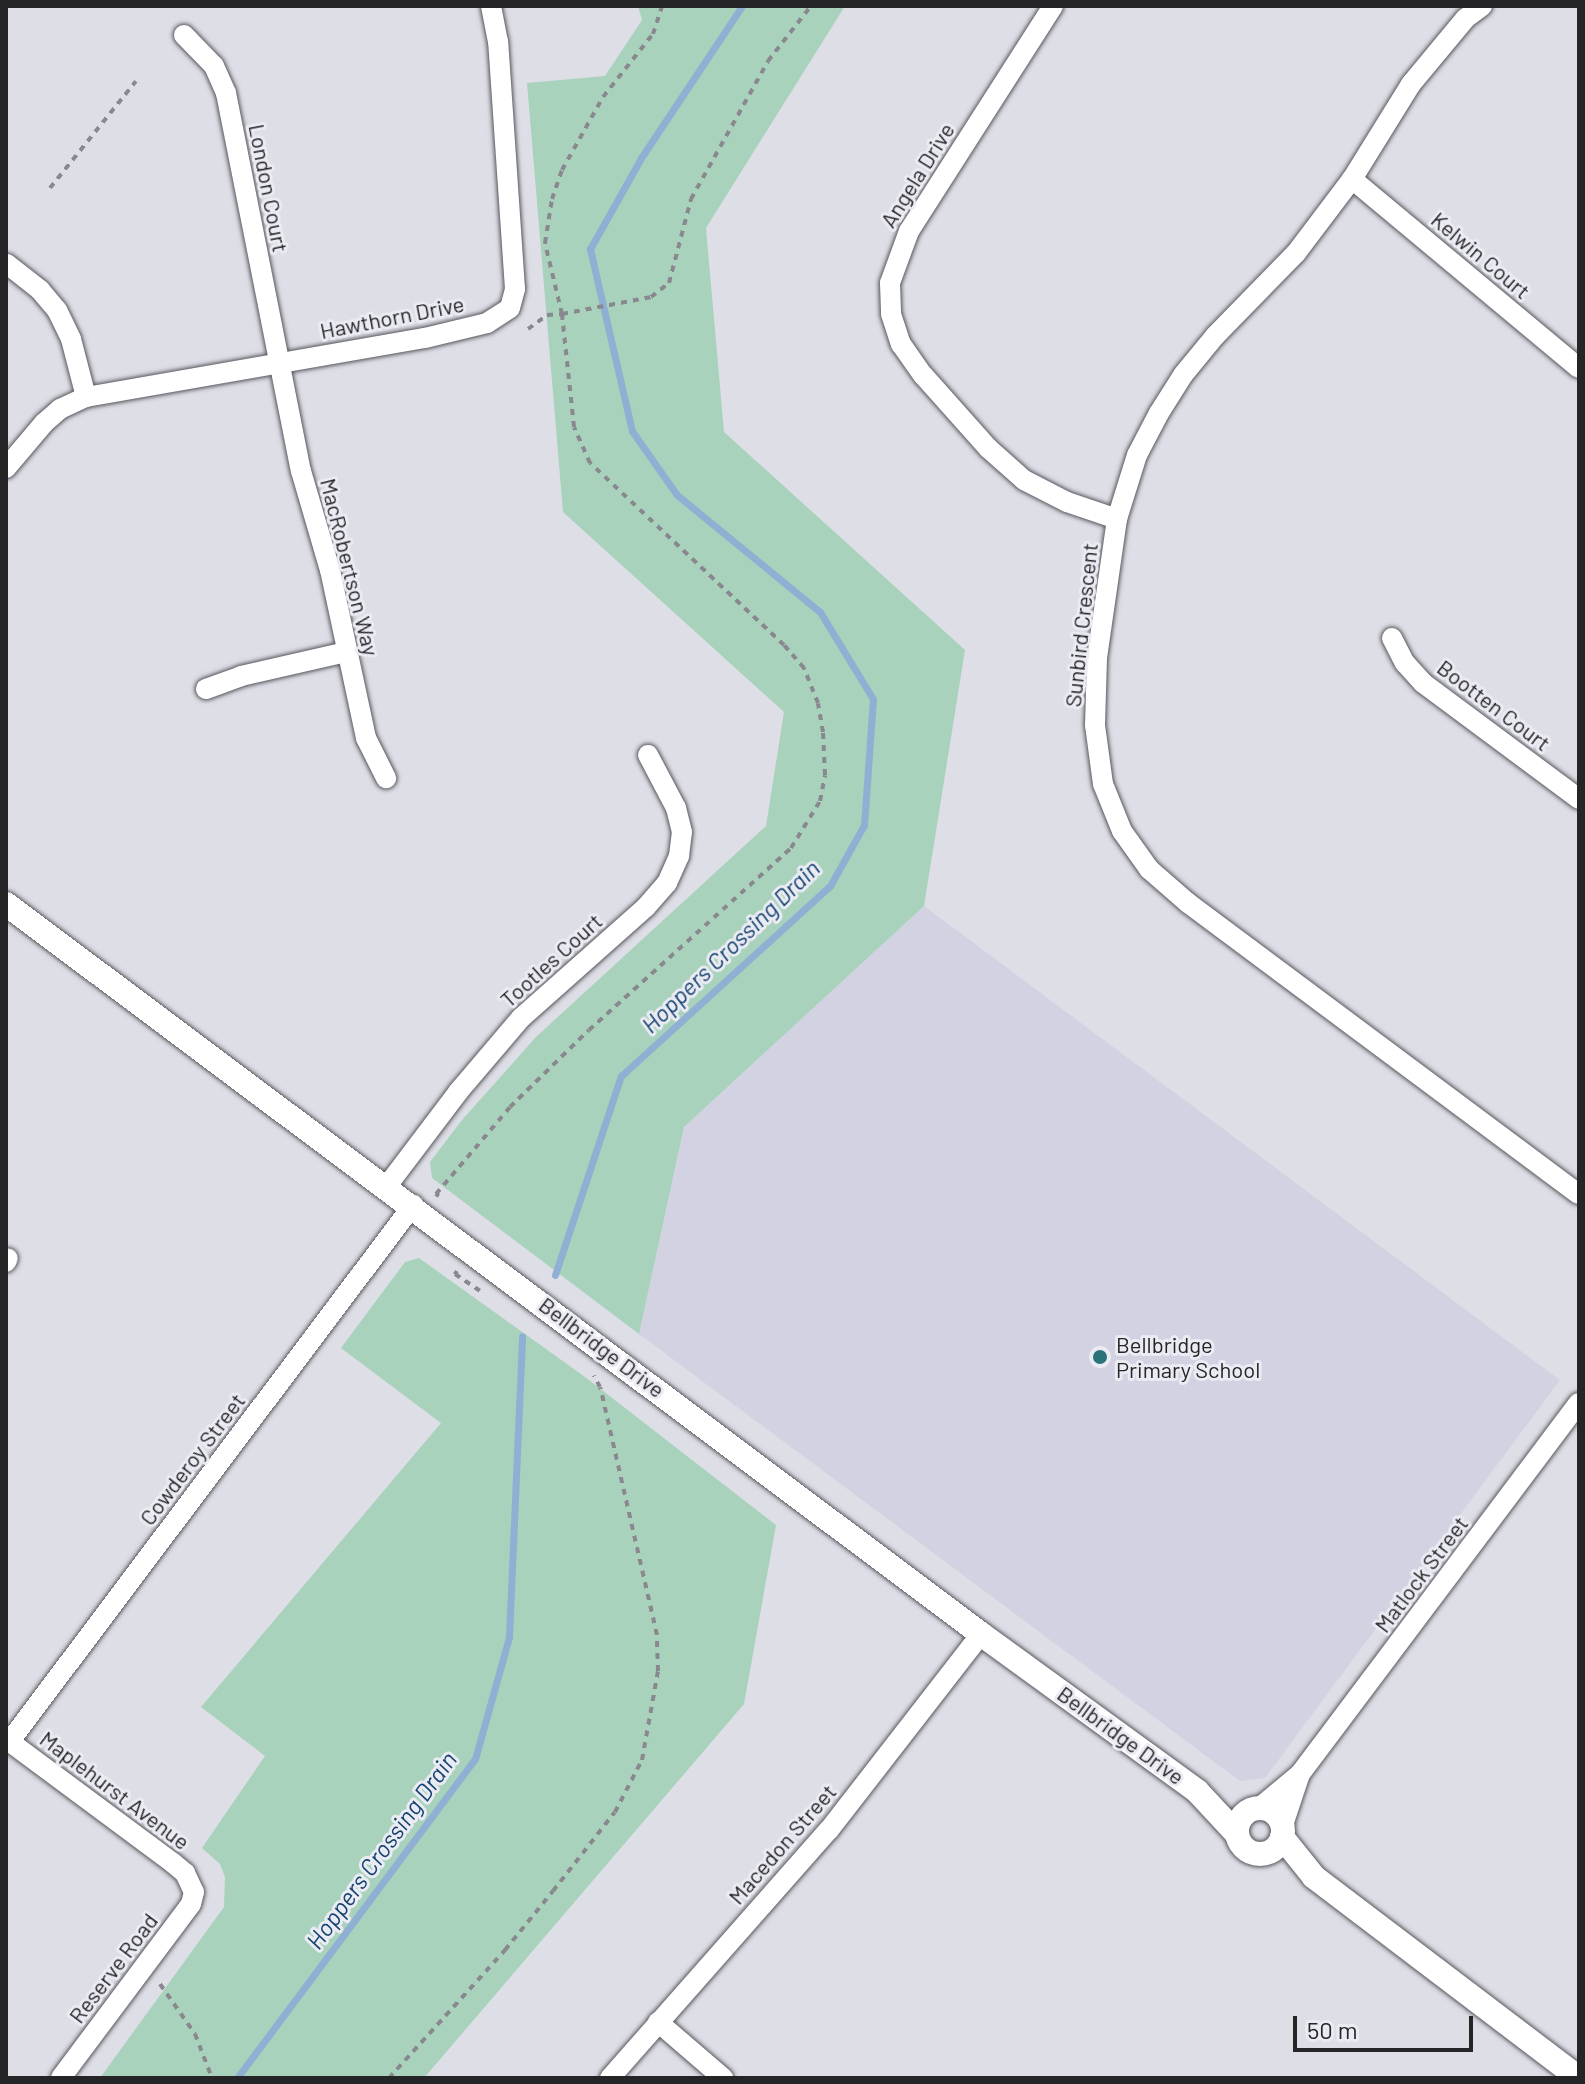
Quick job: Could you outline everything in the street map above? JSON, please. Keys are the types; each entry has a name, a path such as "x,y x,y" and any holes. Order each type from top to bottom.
{"street":[{"name":"Hawthorn Drive","path":"6,468 44,423 60,409 86,397 487,323 510,308 515,289 498,42 491,6"},
{"name":"Angela Drive","path":"1053,6 909,231 895,259 890,283 891,314 901,344 923,375 988,448 1024,480 1067,502 1117,519"},
{"name":"Sunbird Crescent","path":"1482,6 1465,19 1411,84 1352,179 1296,253 1183,375 1137,455 1117,519 1097,658 1095,725 1103,784 1122,831 1149,869 1188,903 1579,1194"},
{"name":"London Court","path":"184,35 214,66 226,93 279,363"},
{"name":"Kelwin Court","path":"1352,179 1579,368"},
{"path":"7,264 40,290 57,310 71,339 86,397"},
{"name":"MacRobertson Way","path":"279,363 301,471 330,570 366,738 386,778"},
{"name":"Bootten Court","path":"1392,638 1405,663 1423,683 1579,799"},
{"path":"206,689 241,676 347,652"},
{"name":"Tootles Court","path":"387,1186 458,1092 521,1018 667,883 679,856 682,832 676,808 648,755"},
{"name":"Bellbridge Drive","path":"6,904 413,1205 981,1634 1197,1791 1237,1834"},
{"name":"Cowderoy Street","path":"8,1740 413,1205"},
{"name":"Matlock Street","path":"1255,1808 1300,1774 1579,1403"},
{"name":"Macedon Street","path":"610,2078 829,1830 981,1634"},
{"name":"Maplehurst Avenue","path":"8,1740 173,1863 193,1883"},
{"name":"Matlock Street","path":"1282,1832 1300,1774"},
{"name":"Bellbridge Drive","path":"1197,1791 1255,1808"},
{"path":"1314,1877 1282,1832 1274,1812 1255,1808 1239,1819 1237,1834 1244,1848 1314,1877 1579,2078"},
{"path":"1258,1854 1273,1850 1282,1832"},
{"name":"Reserve Road","path":"61,2078 191,1904 193,1883"},
{"path":"658,2022 723,2078"}],"path":[{"path":"449,1203 436,1194 510,1107 656,967 791,848 820,801 825,775 818,703 797,658 604,479 580,445 574,427 562,314 545,243 552,199 562,170 603,97 653,34 662,6"},
{"path":"528,329 547,315 651,297 669,283 691,199 768,61 811,6"},
{"path":"50,188 136,81"},
{"path":"472,1250 455,1274 491,1295"},
{"path":"389,2078 505,1950 553,1891 615,1812 642,1760 658,1671 657,1635 600,1387 591,1372"},
{"path":"159,1986 195,2034 212,2078"}],"shaded area":[{"name":"Bellbridge Primary School","path":"924,906 1560,1380 1265,1778 1240,1781 639,1334 684,1127"}],"green space":[{"path":"638,6 845,6 706,228 724,432 965,650 924,906 684,1127 639,1334 432,1178 430,1162 462,1120 536,1037 766,826 784,712 563,512 527,83 605,76 642,20"},
{"path":"419,1258 585,1377 776,1525 744,1704 424,2078 100,2078 224,1907 225,1877 220,1864 202,1848 265,1756 201,1707 441,1423 341,1348 405,1262"}],"waterway":[{"name":"Hoppers Crossing Drain","path":"555,1275 621,1076 830,886 864,825 873,699 820,612 677,495 632,431 590,249 641,158 742,6"},
{"name":"Hoppers Crossing Drain","path":"237,2078 475,1759 509,1637 522,1336"}],"place":[{"name":"Bellbridge Primary School","path":"1100,1357"}]}
